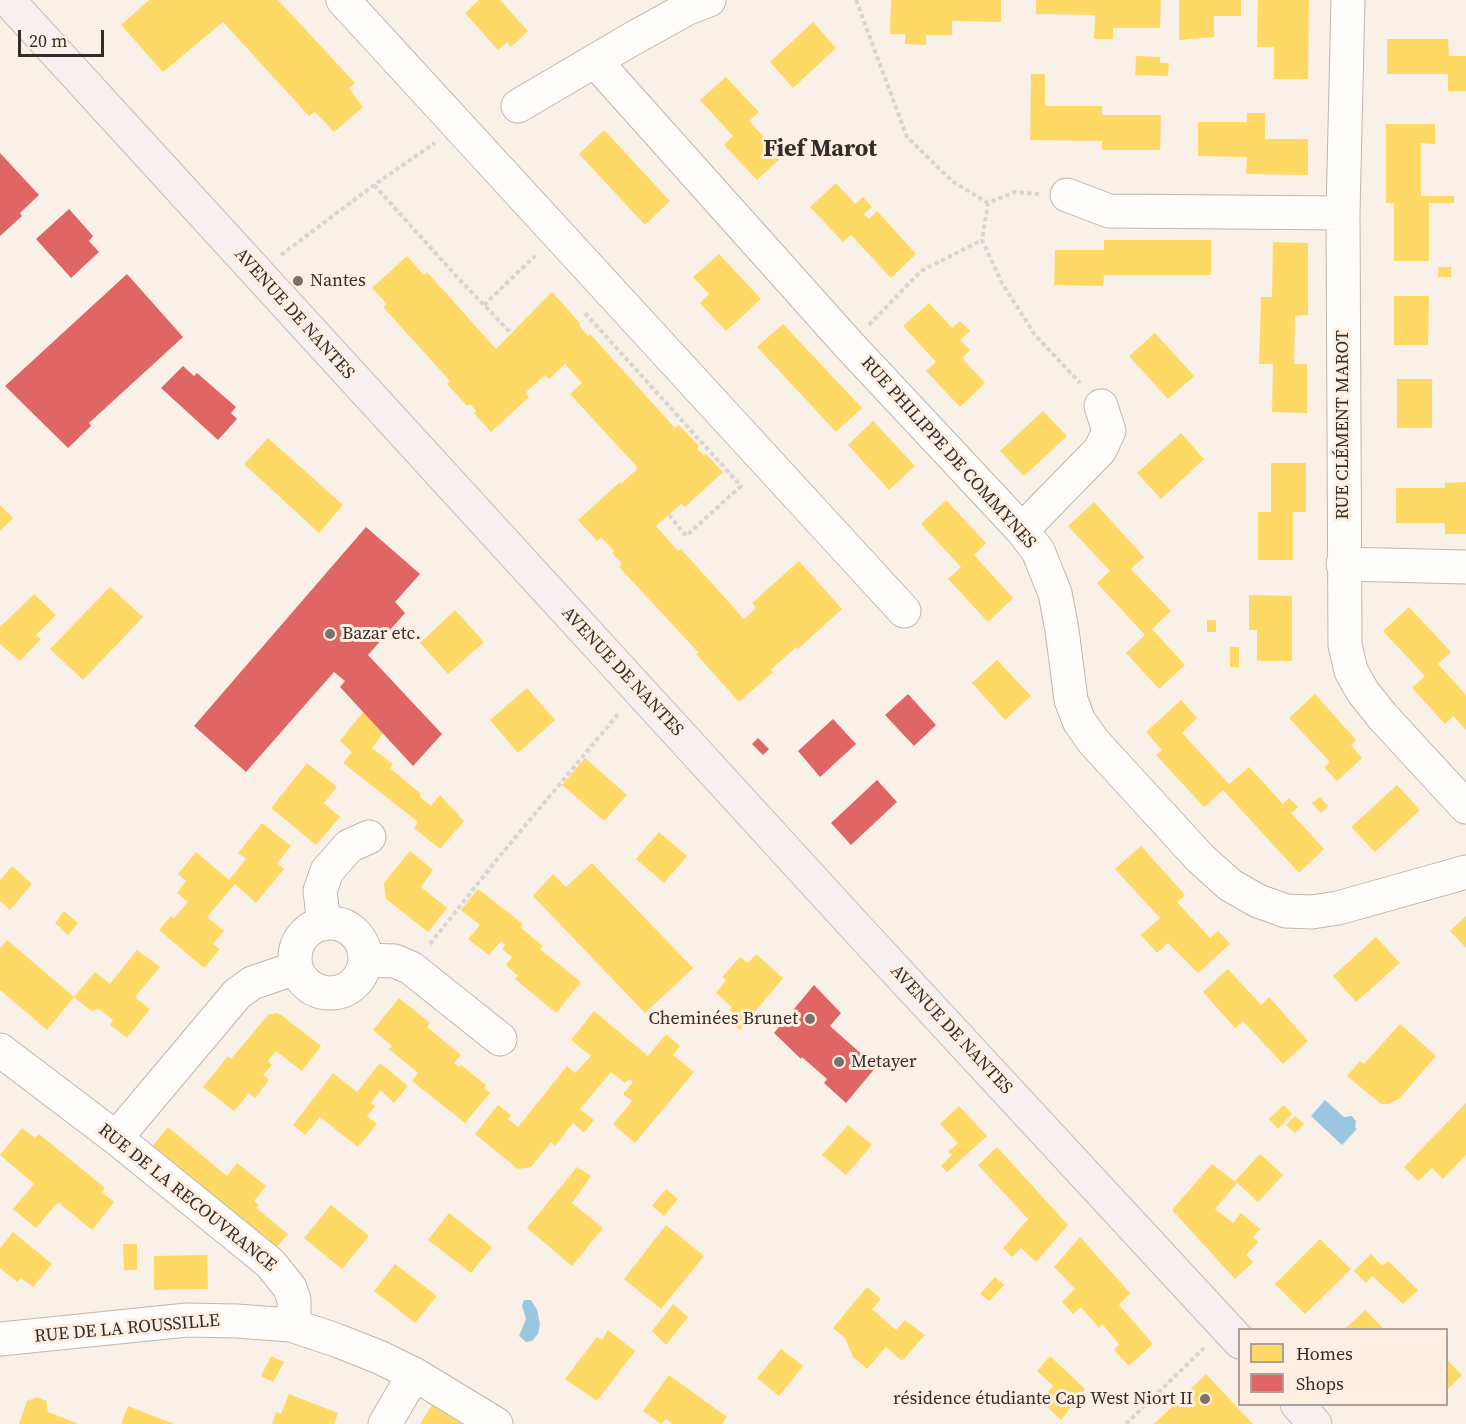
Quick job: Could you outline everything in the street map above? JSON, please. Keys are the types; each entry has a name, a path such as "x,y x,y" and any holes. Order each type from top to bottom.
{"main road":[{"name":"AVENUE DE NANTES","path":"8,0 638,690 1232,1335"},
{"path":"1299,1406 1315,1424"}],"street":[{"path":"343,0 904,611"},
{"path":"518,106 687,8 709,0"},
{"name":"RUE CLÉMENT MAROT","path":"1348,0 1343,213 1345,645 1351,671 1363,692 1466,807"},
{"name":"RUE PHILIPPE DE COMMYNES","path":"595,61 849,345 1022,530 1038,551 1055,593 1071,700 1079,721 1093,741 1200,858 1230,885 1258,901 1286,911 1312,912 1338,908 1466,872"},
{"path":"1067,195 1110,211 1343,213"},
{"path":"1022,530 1100,450 1109,431 1101,406"},
{"path":"1343,564 1466,567"},
{"path":"324,924 320,891 327,871 349,846 369,837"},
{"path":"334,923 344,926 360,940 365,960 363,970 349,987 329,993 318,991 301,978 296,968 295,956 304,935 313,928 334,923"},
{"path":"365,960 395,961 411,968 500,1039"},
{"path":"116,1138 237,994 252,983 296,968"},
{"name":"RUE DE LA RECOUVRANCE","path":"0,1050 116,1138 276,1269 290,1288 294,1300 291,1325"},
{"name":"RUE DE LA ROUSSILLE","path":"0,1339 187,1320 291,1325"},
{"path":"291,1325 336,1340 414,1374 495,1424"},
{"path":"385,1424 414,1374"}],"path":[{"path":"856,0 907,137 952,181 988,202"},
{"path":"257,274 374,185 459,127"},
{"path":"374,185 510,332"},
{"path":"988,202 1015,192 1067,195"},
{"path":"988,202 982,240 1002,283 1035,335 1101,406"},
{"path":"849,345 921,271 982,240"},
{"path":"484,305 534,257 542,266"},
{"path":"582,310 741,486 686,536 669,515"},
{"path":"411,968 499,857 638,690"},
{"path":"1126,1424 1232,1335"}],"water":[{"path":"1325,1100 1344,1117 1352,1116 1356,1121 1357,1129 1342,1145 1311,1116"},
{"path":"524,1300 531,1300 537,1310 540,1324 538,1334 532,1341 526,1342 519,1336 526,1319 522,1306"}],"building: Homes":[{"path":"149,0 278,0 355,83 349,88 363,107 334,132 315,112 309,116 223,22 163,72 121,25"},
{"path":"479,0 500,0 528,31 511,47 507,42 498,50 465,13"},
{"path":"891,0 1001,0 1001,22 952,21 952,35 926,35 926,45 905,44 905,34 890,34"},
{"path":"1036,0 1161,0 1160,28 1113,28 1113,39 1094,39 1095,15 1036,14"},
{"path":"1179,0 1241,0 1241,16 1214,16 1214,37 1179,40"},
{"path":"1258,0 1309,0 1308,79 1274,79 1274,47 1257,47"},
{"path":"813,22 836,48 793,88 770,62"},
{"path":"1387,39 1448,39 1449,56 1466,56 1466,91 1448,91 1448,74 1387,74"},
{"path":"1136,56 1160,57 1160,63 1169,63 1168,76 1135,75"},
{"path":"1031,74 1045,74 1045,106 1102,106 1102,115 1161,115 1160,150 1102,150 1102,141 1030,140"},
{"path":"726,77 759,112 749,121 782,157 757,180 724,145 733,136 700,100"},
{"path":"1247,113 1265,113 1265,139 1308,139 1308,175 1246,174 1247,157 1198,156 1198,122 1247,122"},
{"path":"1386,124 1435,124 1435,144 1421,143 1421,196 1454,196 1454,203 1429,203 1429,261 1394,261 1394,203 1386,203"},
{"path":"604,130 670,201 645,225 579,154"},
{"path":"836,183 855,204 863,197 872,207 864,214 869,219 877,211 916,254 891,278 851,235 843,242 810,207"},
{"path":"1104,240 1211,240 1211,275 1104,275 1103,286 1054,285 1055,250 1104,250"},
{"path":"1273,242 1308,243 1308,315 1295,316 1294,364 1307,364 1307,413 1272,412 1273,364 1259,364 1261,297 1272,297"},
{"path":"719,254 761,299 726,331 700,303 709,294 693,277"},
{"path":"407,256 424,275 427,272 496,349 552,292 580,323 579,325 588,336 590,334 675,428 679,425 699,446 697,449 704,455 706,454 723,472 685,507 681,504 656,526 678,551 681,549 744,619 756,608 752,603 799,561 842,609 798,649 796,647 771,670 773,672 739,702 696,654 698,652 619,567 622,564 612,553 614,551 601,537 597,541 578,520 638,468 570,394 582,383 565,364 549,379 545,375 525,393 529,397 491,432 474,413 476,411 470,404 467,406 447,384 450,381 383,307 387,304 372,288"},
{"path":"1438,267 1451,267 1451,277 1438,277"},
{"path":"1394,296 1429,296 1428,345 1394,345"},
{"path":"929,303 952,328 960,321 970,331 960,340 970,350 962,358 985,383 960,407 926,371 936,362 903,326"},
{"path":"783,324 862,408 836,432 757,347"},
{"path":"1155,333 1194,376 1168,399 1129,356"},
{"path":"1397,379 1432,379 1432,428 1397,428"},
{"path":"1043,411 1067,436 1024,476 1000,451"},
{"path":"873,421 915,466 889,490 848,445"},
{"path":"1181,433 1204,459 1161,499 1137,473"},
{"path":"268,438 343,505 319,533 244,464"},
{"path":"1271,463 1306,463 1306,512 1293,512 1293,560 1258,560 1258,512 1271,512"},
{"path":"1466,482 1466,534 1445,534 1445,523 1396,523 1396,488 1445,488 1445,483"},
{"path":"946,500 986,543 974,555 1013,598 988,622 948,579 961,567 921,524"},
{"path":"1094,502 1144,557 1131,569 1171,611 1152,629 1185,665 1159,689 1126,653 1145,635 1097,583 1110,571 1068,526"},
{"path":"0,505 13,518 0,531"},
{"path":"110,587 143,617 83,680 50,649"},
{"path":"34,594 56,615 36,635 41,639 20,661 0,644 0,627"},
{"path":"1249,595 1292,596 1292,661 1257,661 1257,630 1249,630"},
{"path":"1409,607 1451,652 1438,664 1466,695 1466,730 1453,716 1445,724 1412,688 1425,676 1383,631"},
{"path":"455,610 484,642 448,674 420,643"},
{"path":"1207,620 1216,620 1216,632 1207,632"},
{"path":"1230,647 1239,647 1239,667 1230,667"},
{"path":"997,660 1031,696 1005,720 972,683"},
{"path":"527,688 555,720 518,753 490,720"},
{"path":"1315,694 1356,740 1351,745 1362,758 1337,781 1324,767 1330,762 1289,718"},
{"path":"1181,700 1197,718 1182,733 1229,784 1249,767 1283,804 1289,798 1298,807 1291,813 1324,849 1299,873 1223,790 1204,807 1156,755 1162,750 1146,732"},
{"path":"363,712 383,733 372,748 393,764 390,768 421,794 420,797 431,806 440,795 464,821 440,849 414,828 418,822 343,763 352,752 340,741"},
{"path":"585,758 627,795 604,821 562,785"},
{"path":"307,763 337,787 324,803 340,817 316,845 271,808"},
{"path":"1397,785 1420,810 1375,852 1351,827"},
{"path":"1320,797 1328,806 1321,813 1312,803"},
{"path":"262,823 291,846 277,863 284,869 256,903 235,884 207,917 224,931 213,944 220,949 204,968 159,930 188,902 177,893 186,881 178,874 196,852 229,880 246,859 238,853"},
{"path":"659,832 687,856 664,883 636,859"},
{"path":"1141,846 1185,895 1177,902 1210,938 1218,931 1230,944 1198,973 1168,943 1157,953 1141,935 1160,918 1115,869"},
{"path":"410,851 433,870 421,887 447,908 428,932 386,899 384,883"},
{"path":"592,863 693,968 645,1013 533,896 553,874 566,887"},
{"path":"12,866 32,884 10,910 0,901 0,880"},
{"path":"478,889 523,924 520,927 543,946 540,949 581,982 556,1013 515,979 518,976 506,965 512,957 502,949 505,945 501,941 489,955 468,939 480,925 461,910"},
{"path":"64,911 78,923 68,935 55,923"},
{"path":"1466,916 1466,948 1450,931"},
{"path":"1376,937 1400,963 1356,1002 1333,976"},
{"path":"7,940 74,997 47,1030 0,990 0,948"},
{"path":"137,950 160,967 135,997 150,1009 127,1038 110,1025 113,1020 99,1009 91,1011 74,997 95,972 110,984"},
{"path":"756,954 783,978 740,1030 727,1019 732,1013 730,1010 732,1007 716,993 726,980 722,977 740,957 748,963"},
{"path":"1228,969 1261,1005 1269,997 1308,1041 1283,1064 1243,1021 1235,1028 1203,992"},
{"path":"399,998 430,1023 427,1027 461,1055 454,1063 459,1067 461,1065 486,1085 484,1088 490,1093 465,1123 412,1081 418,1073 389,1049 392,1046 373,1030"},
{"path":"594,1011 648,1056 666,1034 680,1046 673,1055 694,1072 635,1143 613,1124 632,1101 623,1094 633,1082 629,1079 625,1083 611,1072 580,1109 594,1120 584,1133 573,1123 555,1146 551,1142 531,1167 518,1169 475,1134 498,1105 511,1115 508,1119 518,1127 567,1066 575,1073 591,1056 571,1040"},
{"path":"276,1013 321,1046 302,1071 276,1051 268,1061 272,1065 263,1075 269,1080 255,1098 249,1093 234,1111 203,1087 228,1056 231,1059 268,1015"},
{"path":"1400,1024 1436,1056 1399,1099 1388,1104 1381,1104 1347,1076 1360,1061 1364,1064"},
{"path":"380,1063 408,1086 394,1103 380,1090 371,1103 375,1106 367,1116 377,1124 358,1147 320,1117 305,1135 293,1125 333,1073 357,1092"},
{"path":"1466,1103 1466,1155 1443,1179 1432,1168 1418,1181 1404,1167"},
{"path":"1284,1105 1292,1114 1278,1129 1269,1119"},
{"path":"959,1106 987,1136 947,1172 941,1166 952,1155 948,1152 958,1143 940,1124"},
{"path":"1295,1116 1304,1124 1295,1133 1286,1125"},
{"path":"848,1125 872,1145 846,1175 822,1155"},
{"path":"168,1127 227,1176 237,1163 266,1186 254,1201 259,1205 256,1208 288,1234 275,1249 150,1149"},
{"path":"22,1128 35,1138 39,1134 105,1188 102,1192 114,1202 92,1230 58,1202 36,1228 13,1209 34,1184 0,1155"},
{"path":"997,1147 1068,1225 1036,1262 1021,1248 1012,1257 1003,1248 1028,1219 978,1165"},
{"path":"1260,1154 1283,1175 1258,1202 1235,1181"},
{"path":"1212,1164 1237,1183 1215,1209 1233,1223 1241,1213 1260,1229 1253,1237 1258,1242 1246,1255 1253,1262 1235,1279 1172,1210"},
{"path":"577,1167 591,1176 572,1203 603,1228 572,1266 527,1228"},
{"path":"666,1189 678,1199 664,1216 652,1206"},
{"path":"331,1205 369,1236 342,1269 304,1238"},
{"path":"449,1213 492,1247 471,1273 428,1240"},
{"path":"666,1225 704,1256 661,1309 624,1279"},
{"path":"13,1232 52,1264 33,1287 21,1278 17,1282 0,1268 0,1248"},
{"path":"1080,1237 1130,1293 1119,1305 1153,1344 1129,1366 1114,1350 1119,1344 1102,1324 1099,1328 1081,1307 1073,1314 1062,1302 1075,1289 1054,1267"},
{"path":"1320,1239 1351,1269 1305,1314 1275,1284"},
{"path":"123,1244 137,1244 137,1270 124,1270"},
{"path":"1371,1254 1382,1266 1388,1261 1418,1290 1403,1304 1372,1276 1366,1283 1354,1271"},
{"path":"207,1255 208,1289 154,1290 154,1256"},
{"path":"395,1264 437,1296 415,1323 374,1291"},
{"path":"995,1277 1004,1285 989,1301 980,1294"},
{"path":"867,1287 881,1299 872,1309 896,1330 905,1320 925,1335 902,1361 886,1347 867,1369 853,1357 845,1338 833,1328"},
{"path":"673,1304 688,1317 666,1345 652,1331"},
{"path":"1365,1310 1383,1328 1346,1328"},
{"path":"608,1330 635,1351 597,1401 565,1379 597,1337 602,1340"},
{"path":"781,1349 803,1366 779,1396 757,1378"},
{"path":"271,1356 284,1362 273,1382 261,1376"},
{"path":"1050,1356 1085,1389 1061,1420 1045,1405 1048,1401 1044,1397 1053,1386 1037,1371"},
{"path":"1448,1361 1462,1375 1448,1389"},
{"name":"résidence étudiante Cap West Niort II","path":"1206,1374 1253,1424 1154,1424"},
{"path":"669,1375 727,1417 722,1424 673,1424 666,1419 661,1424 643,1411"},
{"path":"289,1394 338,1413 334,1424 272,1424 276,1412 281,1414"},
{"path":"37,1397 46,1401 48,1412 79,1424 19,1424 27,1401"},
{"path":"432,1405 462,1424 420,1424"},
{"path":"128,1406 174,1424 121,1424"}],"building: Shops":[{"path":"0,153 39,195 20,213 22,216 0,236"},
{"path":"69,209 93,236 89,241 99,252 71,278 36,239"},
{"path":"127,274 183,337 89,423 91,426 68,448 5,386"},
{"path":"183,366 194,376 197,373 236,407 231,413 237,419 218,440 161,388"},
{"name":"Bazar etc.","path":"366,527 420,574 395,602 405,613 368,655 442,734 413,766 340,687 345,681 334,672 246,772 194,726"},
{"path":"908,694 936,725 914,746 885,715"},
{"path":"833,719 856,744 820,777 798,751"},
{"path":"758,738 769,749 763,755 752,744"},
{"path":"877,780 897,802 851,845 831,823"},
{"path":"814,985 841,1013 830,1026 876,1067 846,1103 824,1083 827,1079 802,1057 801,1059 774,1033"}],"place":[{"name":"Nantes","path":"298,281"},
{"name":"Bazar etc.","path":"330,634"},
{"name":"Cheminées Brunet","path":"810,1019"},
{"name":"Metayer","path":"839,1062"},
{"name":"résidence étudiante Cap West Niort II","path":"1205,1399"}],"district":[{"name":"Fief Marot","path":"820,150"}]}
